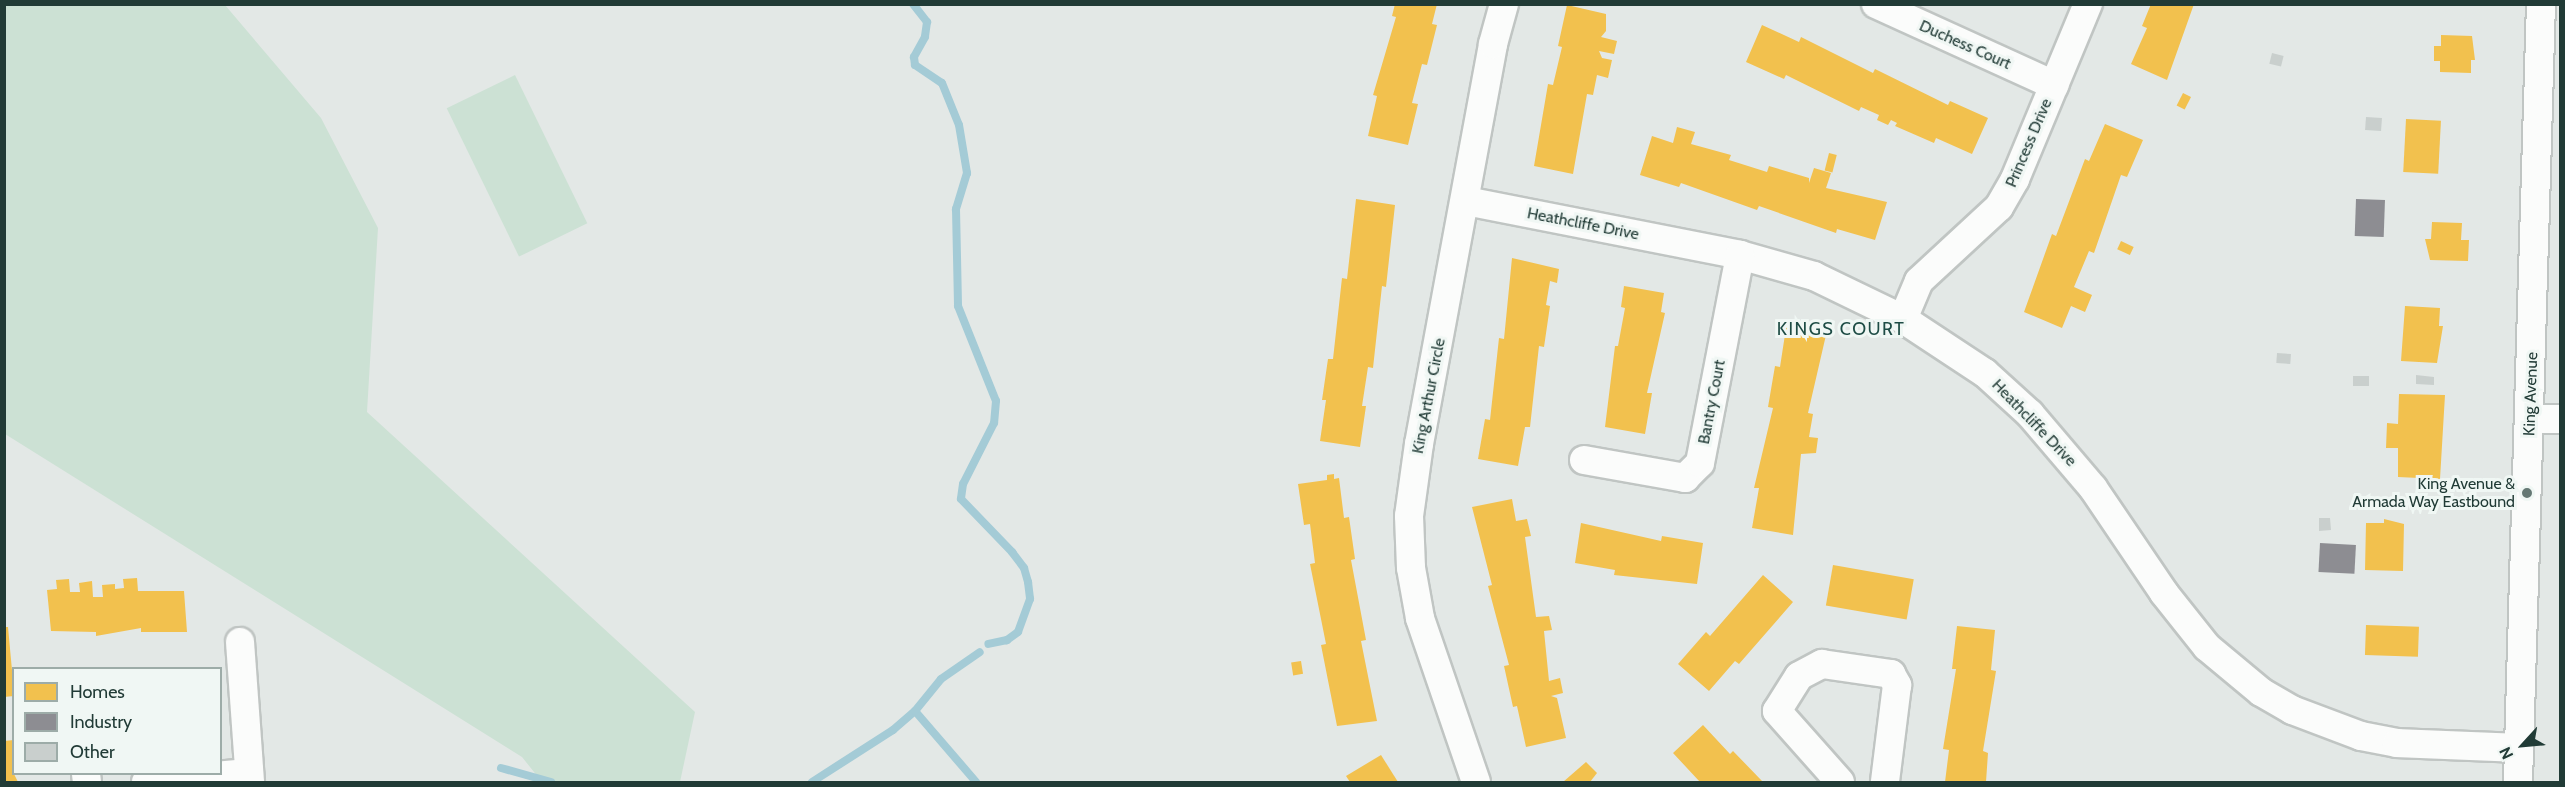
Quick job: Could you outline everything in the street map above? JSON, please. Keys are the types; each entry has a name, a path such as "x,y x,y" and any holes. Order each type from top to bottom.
{"street":[{"name":"King Arthur Circle","path":"1476,783 1420,618 1411,568 1409,516 1419,444 1466,201 1493,44 1504,4"},
{"name":"Duchess Court","path":"1876,4 2054,85"},
{"name":"Princess Drive","path":"1903,319 1919,280 1999,207 2015,179 2088,4"},
{"name":"King Avenue","path":"2518,783 2541,4"},
{"name":"Heathcliffe Drive","path":"1466,201 1740,255 1814,276 1903,319 1985,373 2030,414 2087,480 2164,593 2207,647 2261,692 2301,714 2361,736 2397,743 2519,748"},
{"name":"Bantry Court","path":"1584,460 1685,478 1700,463 1740,255"},
{"path":"2530,418 2560,419"},
{"path":"146,783 249,778 231,677 240,642"},
{"path":"1840,783 1777,711 1799,676 1822,664 1891,674 1897,685 1885,783"}],"green space":[{"path":"5,5 225,5 321,118 378,228 367,412 695,712 680,782 542,782 522,757 5,434"},
{"path":"515,75 587,223 519,257 447,108"}],"building: Homes":[{"path":"1395,4 1437,4 1432,24 1437,25 1427,65 1422,64 1412,103 1418,104 1408,145 1368,136 1377,96 1373,95 1396,17 1392,16"},
{"path":"2151,4 2194,4 2167,80 2131,64 2147,28 2142,26"},
{"path":"1567,5 1606,14 1606,31 1601,37 1617,41 1614,54 1599,51 1602,58 1612,60 1608,78 1597,75 1593,95 1587,94 1573,174 1534,166 1548,84 1553,85 1562,47 1558,46"},
{"path":"1762,25 1799,42 1801,37 1873,73 1875,69 1948,105 1950,101 1988,118 1972,154 1936,138 1934,143 1895,126 1897,123 1891,120 1888,125 1877,120 1879,115 1861,107 1859,111 1786,75 1784,79 1746,62"},
{"path":"2441,35 2472,36 2475,60 2471,60 2471,73 2440,72 2440,61 2434,61 2434,46 2441,46"},
{"path":"2183,93 2191,97 2185,110 2177,105"},
{"path":"2406,119 2441,121 2438,174 2403,172"},
{"path":"2105,124 2143,140 2127,177 2121,175 2094,253 2089,251 2074,287 2092,295 2085,312 2071,306 2062,328 2024,312 2052,234 2056,236 2085,159 2089,161"},
{"path":"1677,127 1695,132 1691,144 1731,155 1729,160 1767,172 1769,166 1809,178 1809,183 1814,168 1831,173 1826,188 1887,202 1875,240 1837,229 1836,233 1759,206 1757,210 1681,183 1679,187 1640,175 1652,136 1673,143"},
{"path":"1829,153 1837,155 1832,172 1825,170"},
{"path":"1356,199 1395,205 1386,287 1382,286 1373,368 1368,367 1362,406 1366,406 1360,447 1320,441 1326,400 1322,400 1328,359 1333,359 1342,278 1347,279"},
{"path":"2432,222 2462,223 2461,240 2469,240 2468,261 2430,260 2425,239 2431,239"},
{"path":"2121,241 2134,247 2130,255 2117,249"},
{"path":"1512,258 1559,269 1557,283 1550,281 1546,305 1550,306 1544,347 1539,346 1530,427 1525,427 1518,466 1478,459 1485,419 1490,420 1499,338 1504,339"},
{"path":"1624,286 1664,293 1661,312 1665,313 1647,393 1652,393 1645,434 1605,427 1615,346 1618,346 1625,308 1621,307"},
{"path":"2405,306 2440,308 2439,326 2443,326 2437,363 2401,361"},
{"path":"1786,328 1826,335 1808,413 1813,414 1809,437 1818,438 1816,453 1801,454 1793,535 1752,528 1759,488 1754,488 1773,408 1768,407 1775,366 1780,367"},
{"path":"2399,394 2445,395 2440,479 2398,477 2398,448 2386,448 2387,423 2398,424"},
{"path":"1334,474 1334,479 1339,478 1344,518 1349,517 1355,559 1351,560 1366,640 1361,641 1377,721 1337,726 1321,645 1326,644 1310,564 1315,563 1310,524 1304,525 1298,484 1327,480 1327,475"},
{"path":"1512,499 1516,521 1527,519 1531,536 1525,537 1536,617 1549,616 1552,630 1544,631 1549,681 1560,678 1563,693 1551,696 1557,698 1566,738 1526,747 1517,706 1513,707 1504,666 1509,665 1488,586 1492,585 1472,507"},
{"path":"2384,519 2404,524 2403,571 2365,570 2366,523 2384,523"},
{"path":"1581,523 1661,541 1662,536 1703,543 1697,584 1614,575 1615,570 1575,563"},
{"path":"1833,565 1914,579 1907,620 1826,605"},
{"path":"1763,575 1793,602 1739,664 1735,661 1709,691 1678,664 1706,632 1710,636"},
{"path":"137,578 138,591 184,591 187,632 141,632 141,628 96,636 96,632 51,631 47,590 57,589 56,580 69,579 70,592 80,592 79,583 92,581 93,597 103,597 102,585 115,584 115,589 124,588 123,579"},
{"path":"2366,625 2419,627 2418,657 2365,655"},
{"path":"1957,626 1995,630 1991,670 1996,671 1983,751 1988,753 1986,782 1945,782 1949,750 1943,749 1956,669 1952,669"},
{"path":"4,627 8,627 12,696 4,697"},
{"path":"1301,661 1303,674 1293,675 1291,663"},
{"path":"1703,725 1730,754 1733,751 1763,782 1700,782 1673,753"},
{"path":"12,740 12,775 14,775 18,782 4,782 4,741"},
{"path":"1381,755 1398,782 1350,782 1346,776"},
{"path":"1586,762 1597,773 1590,782 1563,782"}],"building: Industry":[{"path":"2356,199 2385,200 2384,237 2355,236"},
{"path":"2320,543 2356,545 2354,574 2318,572"}],"building: Other":[{"path":"2272,53 2284,56 2281,67 2269,64"},
{"path":"2366,117 2382,118 2381,131 2365,130"},
{"path":"2277,353 2291,354 2290,364 2276,363"},
{"path":"2416,375 2434,377 2434,385 2416,384"},
{"path":"2353,376 2369,376 2369,386 2353,386"},
{"path":"2319,518 2330,518 2331,530 2319,531"}],"waterway":[{"path":"913,4 927,22 925,37 914,57 915,65 942,83 959,125 967,173 956,209 958,306 996,401 994,423 963,484 961,499 1012,552 1024,568 1030,599 1018,632 1007,640 988,644"},
{"path":"812,782 893,730 915,711 941,679 980,652"},
{"path":"915,711 976,782"},
{"path":"501,768 551,782"}],"place":[{"name":"King Avenue & Armada Way Eastbound","path":"2527,493"}],"district":[{"name":"KINGS COURT","path":"1841,329"}]}
